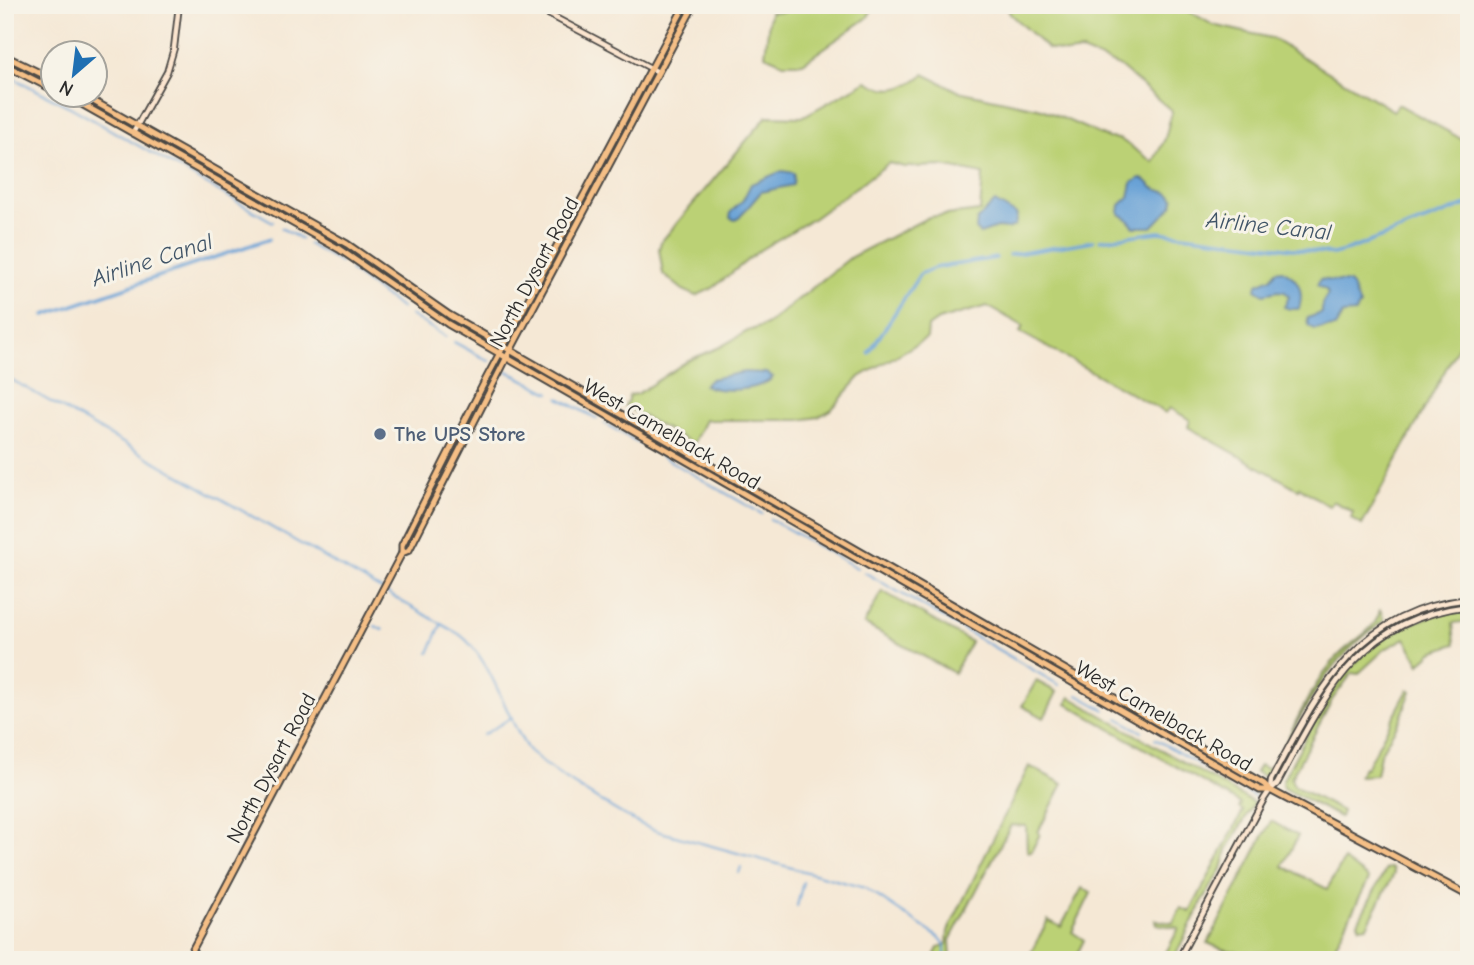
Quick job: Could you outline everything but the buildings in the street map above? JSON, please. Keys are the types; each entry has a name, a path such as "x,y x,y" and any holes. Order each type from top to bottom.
{"main road":[{"path":"133,132 167,72 174,48 179,5"},
{"path":"531,5 658,72"},
{"name":"North Dysart Road","path":"187,960 378,600 402,553 402,545 503,347 685,5"},
{"name":"North Dysart Road","path":"402,553 409,550 509,354 694,5"},
{"path":"5,56 38,72"},
{"path":"5,65 38,82"},
{"name":"West Camelback Road","path":"89,108 339,249 441,320 500,353 509,354"},
{"name":"West Camelback Road","path":"106,108 347,244 449,316 503,347 509,354 1074,679 1260,790 1270,790"},
{"path":"413,300 418,294"},
{"path":"450,450 457,454"},
{"path":"1178,960 1270,790 1272,780 1314,701 1340,664 1394,621 1425,608 1469,599"},
{"path":"1270,790 1277,784 1320,705 1346,668 1397,628 1427,615 1469,606"},
{"name":"West Camelback Road","path":"1074,679 1129,706 1270,790 1469,896"},
{"path":"1314,701 1320,705"},
{"path":"1129,706 1133,713 1150,723 1154,729 1162,729 1185,743 1198,746"}],"green space":[{"path":"789,5 875,5 867,18 803,63 783,63 765,55 770,12 786,11"},
{"path":"1006,5 1177,5 1179,10 1187,10 1213,25 1271,38 1394,111 1398,104 1469,143 1469,326 1362,525 1351,518 1353,512 1333,501 1329,506 1299,487 1298,489 1188,427 1190,420 1170,408 1166,413 1020,332 1023,326 987,306 938,320 928,327 927,338 860,377 831,410 818,417 800,420 705,420 693,444 625,406 630,395 637,394 689,360 766,325 851,257 929,217 980,211 983,174 943,166 905,167 889,163 814,218 760,250 713,288 696,296 683,290 663,274 659,249 661,242 767,116 802,117 867,81 889,89 910,84 924,74 958,91 1042,109 1108,138 1120,139 1153,162 1165,139 1172,111 1119,66 1082,51 1067,53 1047,48 1010,14"},
{"path":"882,591 971,642 954,673 864,624"},
{"path":"1469,608 1469,621 1453,623 1455,644 1432,652 1420,664 1405,638 1385,649 1358,674 1352,673 1332,700 1291,778 1294,786 1342,811 1340,817 1283,788 1282,782 1315,720 1351,668 1373,647 1399,629 1431,616"},
{"path":"1380,609 1384,621 1345,654 1316,690 1270,775 1263,776 1256,772 1260,765 1267,769 1270,765 1273,767 1303,708 1328,667 1375,623"},
{"path":"1036,681 1057,692 1044,718 1022,706"},
{"path":"1408,690 1411,691 1400,720 1380,754 1376,775 1359,776 1364,767 1366,768"},
{"path":"1070,697 1254,803 1227,850 1222,869 1173,960 1162,960 1179,928 1156,924 1155,920 1173,923 1181,908 1190,912 1243,811 1239,808 1241,804 1067,704"},
{"path":"1029,766 1063,784 1038,832 1040,834 1031,852 1027,851 1026,826 1011,825 950,940 951,960 932,960 938,948 947,944 948,931"},
{"path":"1271,821 1298,836 1283,866 1327,889 1344,860 1369,879 1328,960 1279,953 1239,952 1208,943"},
{"path":"1392,868 1394,874 1367,926 1360,927 1358,922 1386,869"},
{"path":"1082,888 1091,893 1072,932 1084,940 1074,960 1027,960 1048,920 1061,927"}],"water":[{"path":"782,171 794,173 793,185 761,192 739,218 730,218 731,212 743,200 751,184"},
{"path":"1140,178 1154,188 1170,194 1174,199 1173,205 1152,227 1134,227 1119,213 1120,205 1129,197 1132,183"},
{"path":"995,202 1017,215 1015,226 980,234 976,229 977,220"},
{"path":"1282,270 1293,277 1299,286 1299,309 1284,307 1289,297 1285,292 1264,294 1256,289 1257,284"},
{"path":"1320,279 1349,283 1360,306 1355,313 1343,314 1335,327 1314,329 1308,325 1307,318 1322,313 1322,304 1328,294 1317,285"},
{"path":"744,372 767,373 773,377 750,388 720,389 704,385 711,379"}],"waterway":[{"path":"5,74 72,108 273,222"},
{"name":"Airline Canal","path":"1100,240 1159,232 1333,254 1469,204"},
{"name":"Airline Canal","path":"281,228 301,239"},
{"name":"Airline Canal","path":"45,315 269,239"},
{"name":"Airline Canal","path":"1009,255 1093,241"},
{"path":"308,244 340,262"},
{"name":"Airline Canal","path":"869,353 920,274 934,268 996,258"},
{"path":"350,270 402,309"},
{"path":"410,315 446,337"},
{"path":"454,342 489,361"},
{"path":"507,371 550,393"},
{"path":"5,376 459,634 470,644 489,671 527,748 588,794 657,831 865,888 941,939 945,945 945,960"},
{"path":"559,398 597,419"},
{"path":"604,423 762,514"},
{"path":"770,519 857,568"},
{"path":"864,572 1059,685"},
{"path":"429,653 441,625"},
{"path":"375,626 383,630"},
{"path":"1078,695 1105,710"},
{"path":"483,735 512,717"},
{"path":"1118,718 1142,732"},
{"path":"1155,739 1207,769"},
{"path":"1221,777 1255,797"},
{"path":"739,873 741,867"},
{"path":"797,906 803,882"}],"place":[{"name":"The UPS Store","path":"380,434"}]}
